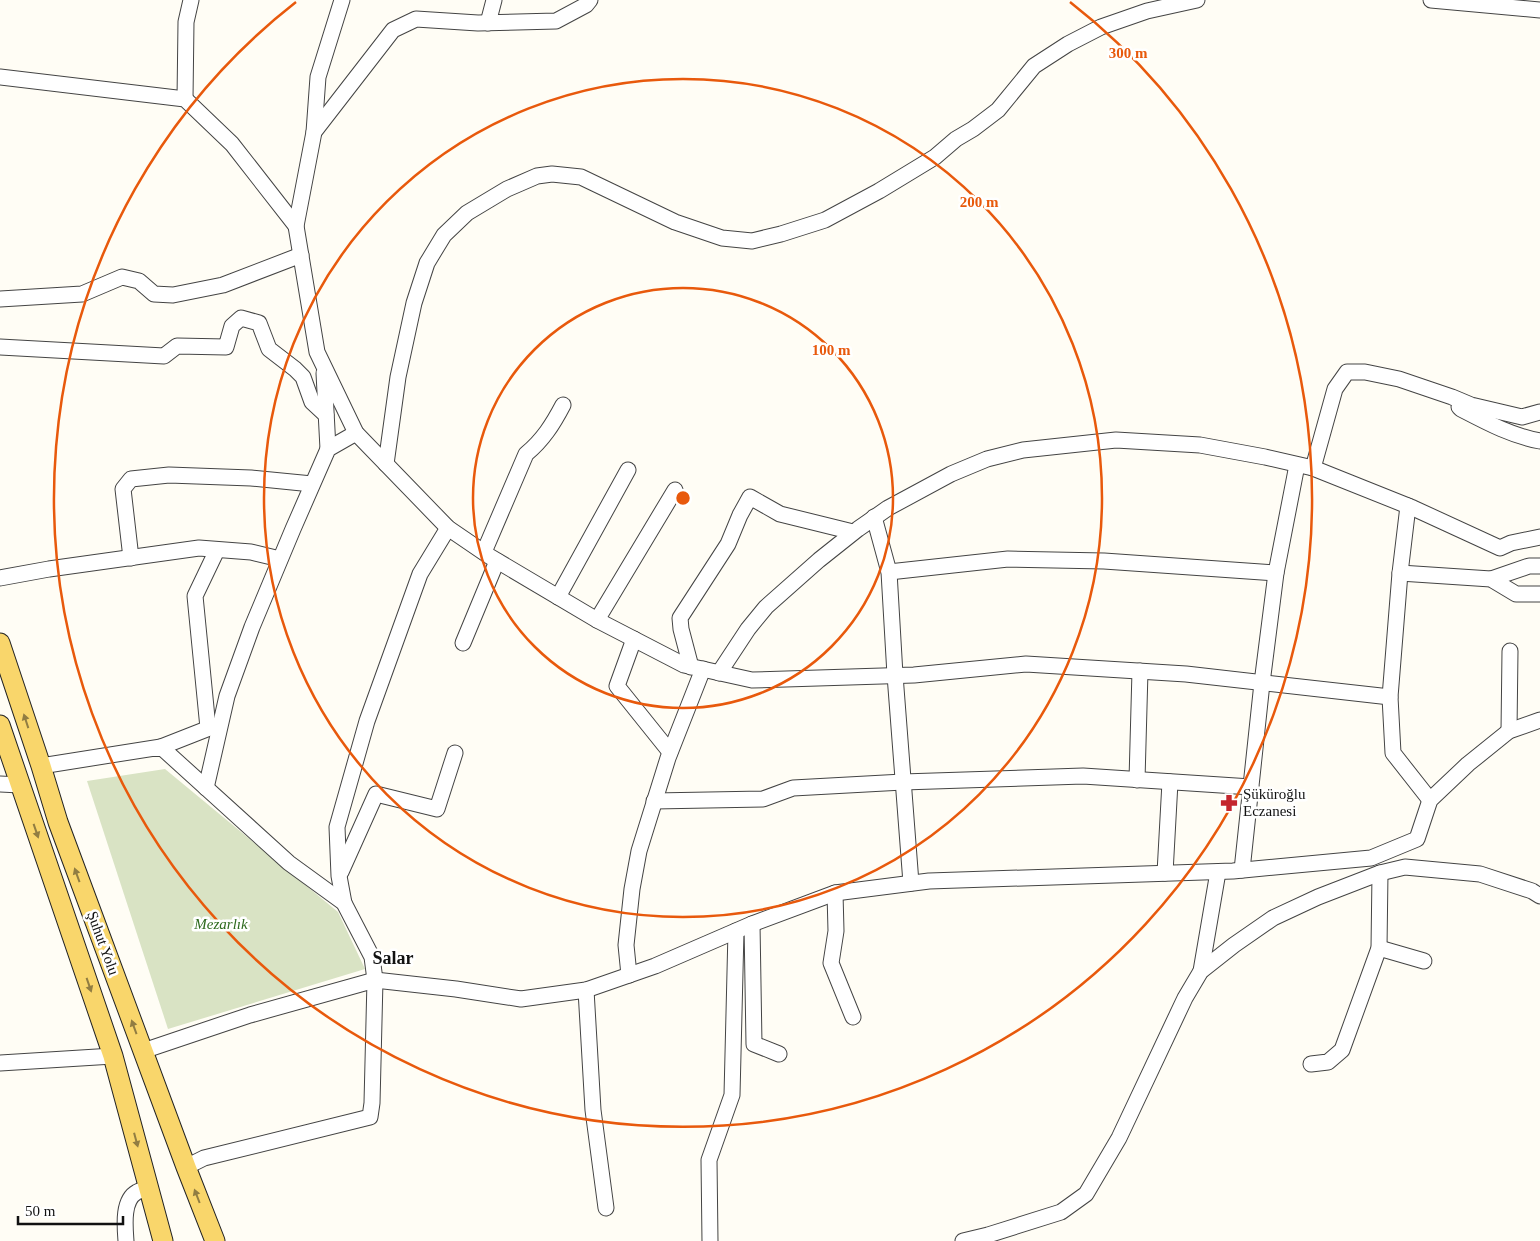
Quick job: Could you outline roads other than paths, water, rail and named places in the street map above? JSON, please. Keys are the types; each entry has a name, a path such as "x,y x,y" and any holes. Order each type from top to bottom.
{"main road":[{"name":"Şuhut Yolu","path":"0,643 58,822 215,1241"},
{"path":"0,725 113,1056 163,1241"}],"street":[{"path":"186,99 186,22 191,0"},
{"path":"342,0 318,77 314,132 296,226 317,352 356,433 448,528 484,552 597,620 684,665 752,680 895,675 1026,664 1186,674 1390,697"},
{"path":"488,23 494,0"},
{"path":"314,132 393,30 416,19 488,23 556,21 586,5 590,0"},
{"path":"386,464 398,377 412,312 427,263 444,235 468,213 507,189 537,176 552,174 582,177 675,222 722,238 752,240 781,234 825,220 879,191 935,157 956,139 998,110 1034,66 1068,44 1101,27 1147,11 1196,0"},
{"path":"1431,0 1540,10"},
{"path":"0,77 186,99 232,144 296,226"},
{"path":"0,298 82,294 122,277 139,281 154,294 173,295 223,286 301,255"},
{"path":"0,347 164,356 177,346 226,347 232,326 241,318 258,323 269,349 303,377 312,402 326,415"},
{"path":"41,766 161,747 214,726 252,627 328,449 324,366"},
{"path":"1314,468 1335,389 1347,372 1365,372 1399,379 1471,405 1522,417 1540,412"},
{"path":"1452,397 1461,409 1474,416 1526,438 1540,441"},
{"path":"484,552 526,454 538,444 551,428 563,405"},
{"path":"328,449 356,433"},
{"path":"719,673 748,629 766,607 853,532 888,508 951,474 987,459 1023,450 1116,440 1200,445 1314,468 1408,506 1500,548 1511,543 1540,537"},
{"path":"1242,870 1276,573 1297,465"},
{"path":"558,597 628,470"},
{"path":"131,558 123,489 131,479 169,475 251,478 312,484"},
{"path":"597,620 675,490"},
{"path":"629,975 626,945 638,851 697,668 680,628 680,618 728,544 750,497 780,514 853,532"},
{"path":"1408,506 1400,573 1390,697 1393,753 1430,800"},
{"path":"874,517 889,572 911,883"},
{"path":"186,1167 204,1158 370,1117 375,980 372,957 344,903 340,876 338,827 367,721 420,574 448,528"},
{"path":"0,578 49,569 199,548 251,552 280,559"},
{"path":"206,788 214,726 195,596 217,550"},
{"path":"889,572 1008,559 1104,561 1276,573"},
{"path":"463,643 498,561"},
{"path":"1400,573 1491,579 1529,566 1540,566"},
{"path":"1491,579 1516,594 1540,594"},
{"path":"634,639 617,686 670,752"},
{"path":"1509,731 1510,651"},
{"path":"1137,780 1140,671"},
{"path":"143,1051 250,1015 375,980 456,989 521,999 586,990 655,966 752,924 835,893 929,880 1218,872 1371,858 1417,839 1430,800 1468,764 1509,731 1540,720"},
{"path":"161,747 289,863 344,903"},
{"path":"340,876 376,794 437,809 455,753"},
{"path":"654,801 763,798 793,788 1083,776 1251,787"},
{"path":"1165,873 1170,782"},
{"path":"0,784 20,785"},
{"path":"1201,971 1273,918 1318,897 1380,873 1405,867 1480,874 1532,891 1540,896"},
{"path":"963,1241 1061,1212 1086,1194 1119,1138 1185,998 1201,971 1218,872"},
{"path":"1311,1064 1328,1062 1342,1050 1380,948 1380,873"},
{"path":"835,893 836,931 831,963 853,1017"},
{"path":"752,924 754,1044 779,1054"},
{"path":"710,1241 709,1160 732,1095 736,931"},
{"path":"1380,948 1424,961"},
{"path":"586,990 593,1110 606,1208"},
{"path":"0,1063 113,1056"},
{"path":"126,1241 126,1208 131,1198 137,1192 149,1188"}],"place":[{"name":"Şüküroğlu Eczanesi","path":"1229,803"}],"district":[{"name":"Salar","path":"393,958"}],"park label":[{"name":"Mezarlık","path":"221,924"}]}
